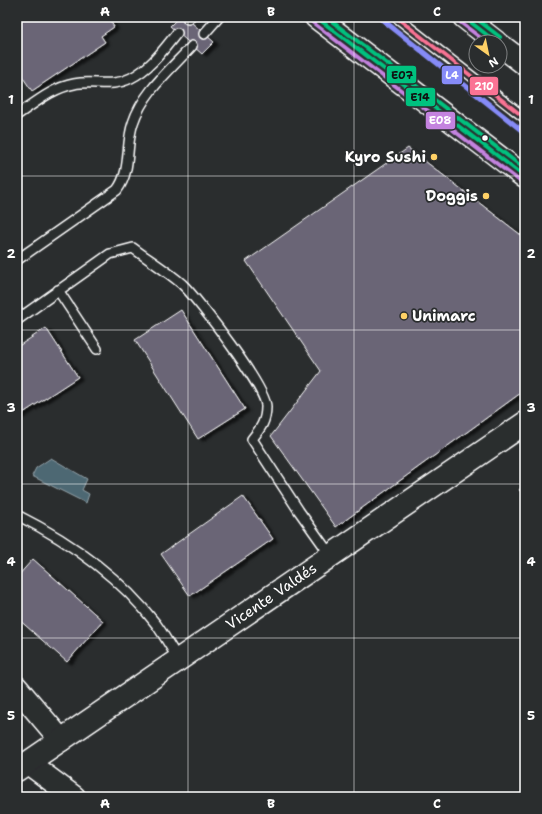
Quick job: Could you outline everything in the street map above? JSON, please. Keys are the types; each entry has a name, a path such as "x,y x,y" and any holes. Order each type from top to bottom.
{"street":[{"path":"316,17 525,177"},
{"path":"474,20 488,34"},
{"path":"508,51 525,64"},
{"name":"Vicente Valdés","path":"23,766 525,423"},
{"path":"17,688 61,740"},
{"path":"23,766 74,797"}],"lane":[{"path":"204,34 219,17"},
{"path":"396,17 525,118"},
{"path":"17,115 53,91 63,87 85,83 110,84 131,78 150,64 177,33"},
{"path":"17,260 117,190 126,175 130,130 139,107 192,46"},
{"path":"17,320 110,254 133,248 182,284 202,308 253,378 267,405 264,426 252,439 299,511 331,556"},
{"path":"58,290 97,349"},
{"path":"17,515 77,549 125,589 156,624 179,660"}],"path":[{"path":"514,17 525,26"}],"water":[{"path":"51,458 87,479 82,490 89,494 86,503 32,476 36,468"}],"building":[{"path":"17,17 108,17 114,27 101,36 105,42 32,91 17,69"},
{"path":"179,17 185,17 214,42 202,54 170,26"},
{"name":"Unimarc","path":"408,148 525,238 525,390 336,527 271,436 321,371 246,261"},
{"path":"181,310 245,409 198,439 135,340"},
{"path":"46,328 78,377 17,417 17,347"},
{"path":"525,483 525,495 519,490"},
{"path":"243,496 273,539 190,596 161,554"},
{"path":"33,559 103,621 67,662 17,618 17,577"}],"transit line":[{"name":"E14","path":"316,17 525,177"},
{"name":"E07","path":"326,17 525,169"},
{"name":"L4","path":"379,17 525,133"},
{"name":"210","path":"396,17 525,118"},
{"name":"E14","path":"464,17 486,34"},
{"name":"E07","path":"474,17 496,34"},
{"name":"E08","path":"312,22 521,182"},
{"name":"E08","path":"460,22 476,34"}],"place":[{"name":"Kyro Sushi","path":"434,157"},
{"name":"Doggis","path":"486,196"},
{"name":"Unimarc","path":"404,316"}]}
